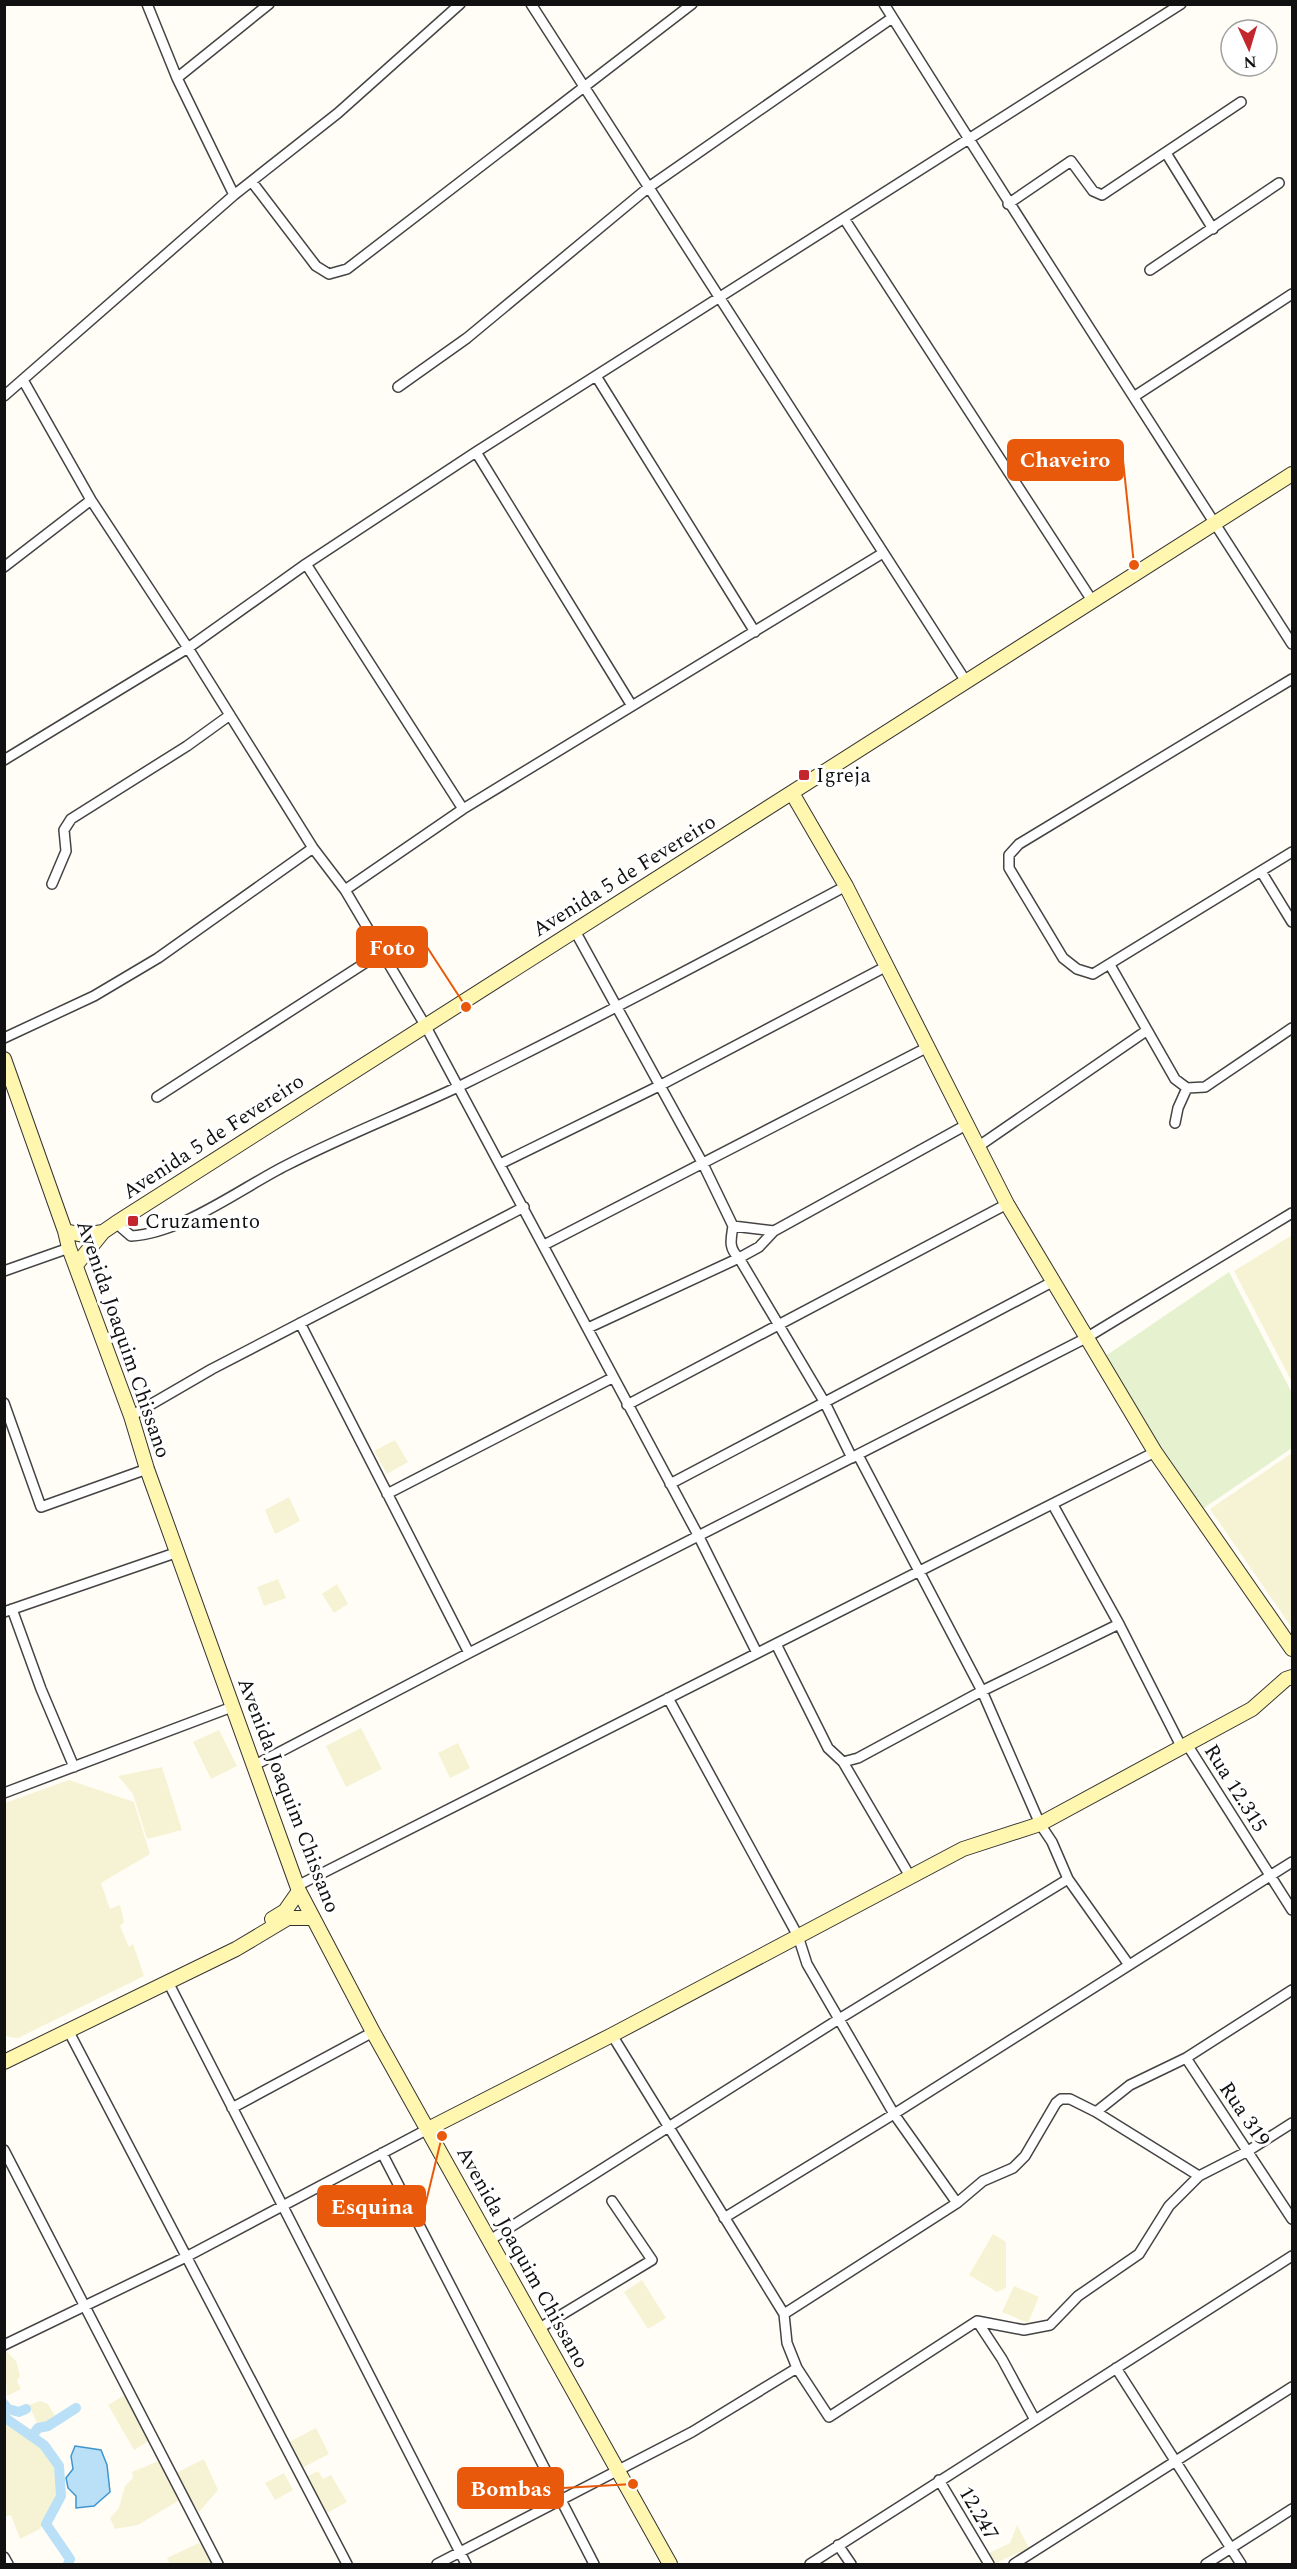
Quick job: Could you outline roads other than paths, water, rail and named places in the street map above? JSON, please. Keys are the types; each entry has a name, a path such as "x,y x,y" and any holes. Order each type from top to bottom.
{"street":[{"path":"147,4 177,78 234,195"},
{"path":"177,78 269,4"},
{"path":"4,396 234,195 338,113 460,4"},
{"path":"531,4 722,298 967,683"},
{"path":"252,182 316,266 329,274 347,269 692,4"},
{"path":"884,4 1008,204 1135,396 1293,644"},
{"path":"4,760 188,648 306,564 476,452 845,220 1181,4"},
{"path":"398,387 467,338 649,187 892,18"},
{"path":"1008,204 1071,160 1093,191 1102,195 1241,102"},
{"path":"1166,153 1213,229"},
{"path":"1150,270 1279,183"},
{"path":"845,220 1093,602"},
{"path":"1135,396 1293,294"},
{"path":"596,376 755,632"},
{"path":"23,380 91,500 188,648 314,848 345,890 425,1025 698,1535 756,1653"},
{"path":"476,452 632,706"},
{"name":"Avenida 5 de Fevereiro","path":"76,1265 103,1232 1293,474"},
{"path":"4,567 91,500"},
{"path":"345,890 463,809 883,554"},
{"path":"306,564 463,809"},
{"path":"1293,679 1019,844 1009,855 1009,868 1063,958 1077,969 1093,974 1293,852"},
{"path":"52,884 66,850 64,830 70,819 187,746 230,715"},
{"path":"792,793 846,886 888,966 1007,1204 1155,1452 1293,1649"},
{"path":"4,1038 94,996 158,958 314,848"},
{"path":"1262,873 1293,922"},
{"path":"120,1221 131,1236 158,1232 288,1164 458,1087 619,1008 846,886"},
{"path":"575,931 703,1164 733,1226 730,1244 732,1252 739,1258 780,1326 920,1573 982,1691 1040,1824 1052,1842 1068,1879 1129,1965"},
{"path":"157,1097 382,952"},
{"path":"1110,965 1174,1079 1187,1088 1206,1087 1293,1028"},
{"path":"500,1164 659,1086 888,966"},
{"path":"978,1146 1146,1031"},
{"path":"544,1245 928,1047"},
{"name":"Avenida Joaquim Chissano","path":"4,1059 69,1248 131,1416 147,1469 298,1889 373,2032 670,2565"},
{"path":"1175,1124 1187,1088"},
{"path":"588,1328 739,1258 759,1247 774,1232 966,1125"},
{"path":"627,1405 1007,1204"},
{"path":"131,1416 300,1323 524,1207"},
{"path":"253,1766 698,1535 1086,1338 1293,1213"},
{"path":"733,1226 774,1232"},
{"path":"65,1231 83,1235 103,1232"},
{"path":"4,1271 69,1248"},
{"path":"670,1484 1054,1281"},
{"path":"300,1323 469,1653"},
{"path":"387,1494 612,1378"},
{"path":"4,1403 41,1507 147,1469"},
{"path":"221,1955 285,1911 298,1889 756,1653 920,1573 1155,1452"},
{"name":"Rua 12.315","path":"1053,1505 1185,1747 1293,1910"},
{"path":"74,1767 8,1611 178,1552"},
{"path":"843,1762 858,1758 982,1691 1119,1624"},
{"path":"776,1644 828,1748 843,1762 911,1878"},
{"path":"4,2345 186,2257 963,1849 1040,1824 1252,1709 1286,1679 1293,1677"},
{"path":"668,1698 798,1936 807,1964 894,2114 957,2203"},
{"path":"4,1793 232,1707"},
{"path":"724,2218 894,2114 1293,1862"},
{"path":"490,2240 839,2019 1068,1879"},
{"path":"4,2062 236,1949 288,1918 312,1918"},
{"path":"168,1982 466,2565"},
{"path":"1096,2112 1130,2085 1186,2058 1293,1990"},
{"path":"69,2032 347,2565"},
{"path":"232,2108 373,2032"},
{"path":"612,2035 784,2314 787,2343 797,2368 829,2417 977,2321 1024,2330 1050,2325 1078,2296 1139,2254 1169,2205 1200,2176 1248,2151 1293,2122"},
{"path":"4,2053 20,2055"},
{"name":"Rua 319","path":"1186,2058 1293,2219"},
{"path":"784,2314 957,2203 983,2181 1013,2168 1025,2156 1056,2103 1061,2099 1070,2099 1096,2112 1200,2176"},
{"path":"4,2150 218,2565"},
{"path":"382,2153 594,2565"},
{"path":"538,2329 652,2260 612,2200"},
{"path":"810,2565 939,2480 1293,2256"},
{"path":"977,2321 1002,2359 1035,2420"},
{"path":"437,2565 617,2469 692,2432 797,2368"},
{"path":"1116,2368 1241,2565"},
{"path":"1014,2565 1293,2387"},
{"name":"12.247","path":"939,2480 988,2565"},
{"path":"1206,2565 1293,2509"},
{"path":"838,2545 851,2565"},
{"path":"4,2557 8,2565"}],"water":[{"path":"75,2446 101,2450 107,2465 110,2492 94,2506 76,2508 76,2496 68,2488 66,2478 73,2469 71,2456"}],"waterway":[{"path":"4,2404 8,2409 19,2412 26,2409"},
{"path":"33,2435 38,2428 48,2426 76,2408"},
{"path":"4,2417 44,2445 59,2466 61,2496 46,2524 70,2559 68,2564"}],"place":[{"name":"Chaveiro","path":"1134,565"},
{"name":"Igreja","path":"804,775"},
{"name":"Foto","path":"466,1007"},
{"name":"Cruzamento","path":"133,1221"},
{"name":"Esquina","path":"442,2136"},
{"name":"Bombas","path":"633,2484"}]}
